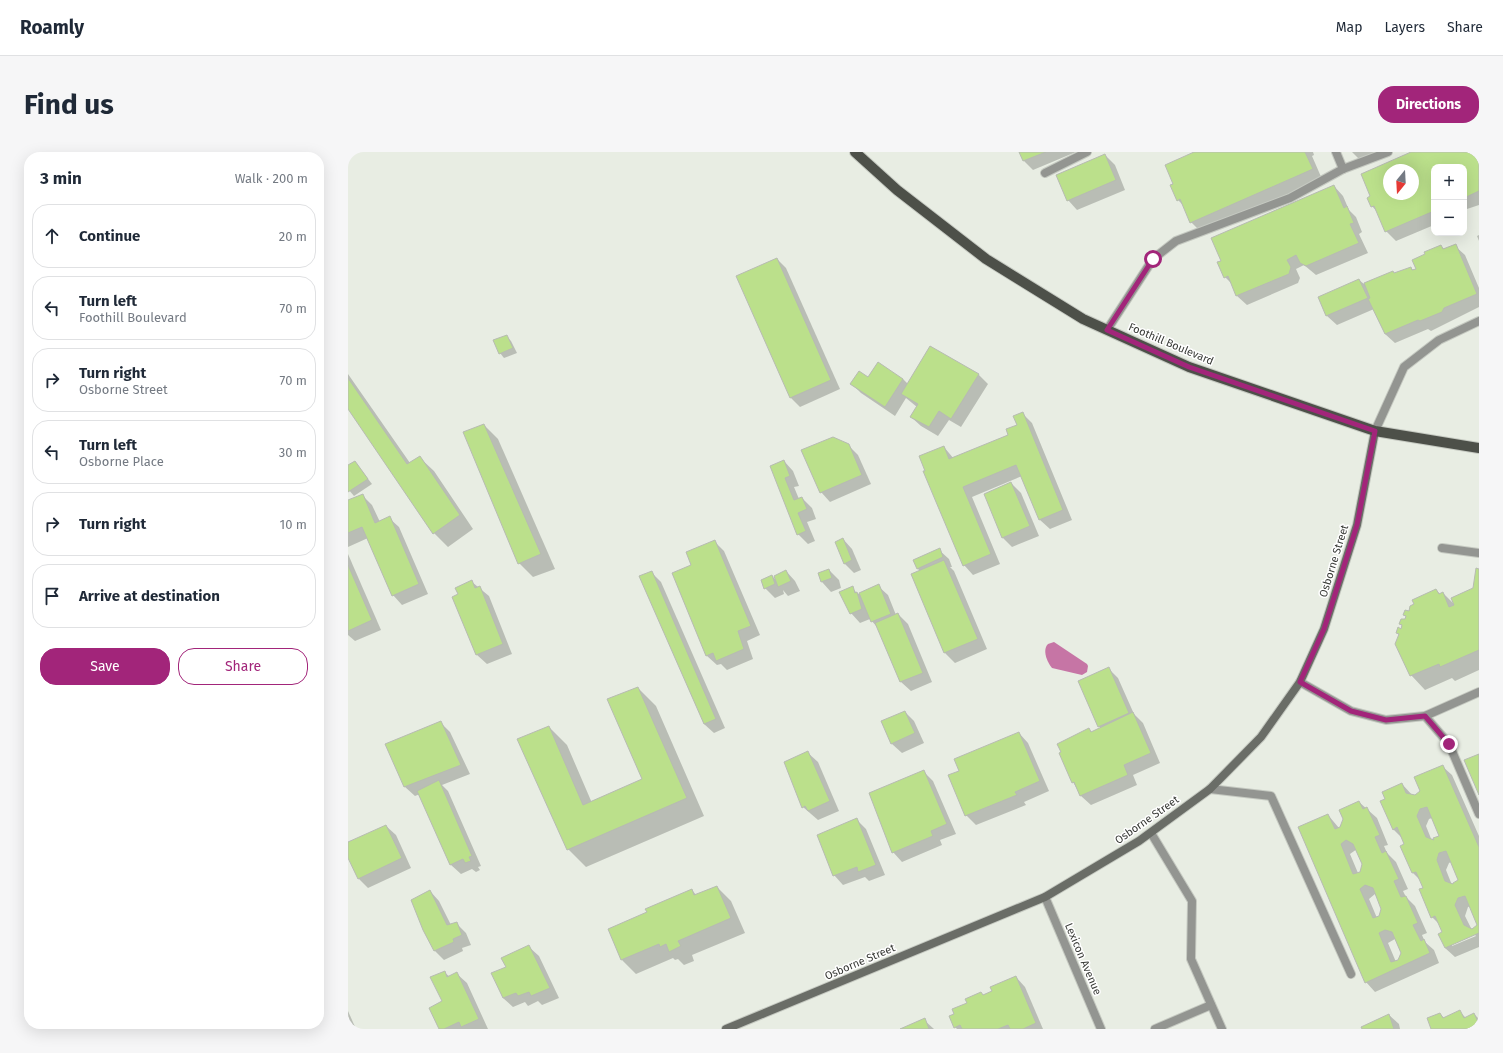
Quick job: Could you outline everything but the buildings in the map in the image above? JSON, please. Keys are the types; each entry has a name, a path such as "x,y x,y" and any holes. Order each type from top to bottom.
{"main road":[{"name":"Foothill Boulevard","path":"855,152 897,190 986,259 1083,319 1189,367 1375,431 1479,448"},
{"name":"Osborne Street","path":"726,1029 1045,897 1151,833 1210,789 1262,737 1300,682 1324,629 1357,525 1375,431"}],"street":[{"path":"1045,173 1087,152"},
{"path":"1336,152 1343,169"},
{"path":"1107,330 1153,259 1176,241 1290,198 1343,169 1388,152"},
{"path":"1375,431 1404,368 1439,340 1479,321"},
{"path":"1442,548 1479,553"},
{"path":"1300,682 1351,711 1386,720 1425,716 1479,692"},
{"path":"1425,716 1449,744 1479,814"},
{"path":"1210,789 1270,796 1351,974"},
{"path":"1151,833 1192,901 1191,959 1222,1029"},
{"name":"Lexicon Avenue","path":"1045,897 1101,1029"},
{"path":"1155,1029 1211,1005"}],"shaded area":[{"path":"1054,642 1087,664 1087,672 1082,675 1052,668 1048,663 1045,649 1048,644"}],"route":[{"path":"1153,259 1107,330 1189,367 1375,431 1357,525 1324,629 1300,682 1351,711 1386,720 1425,716 1449,744"}]}
